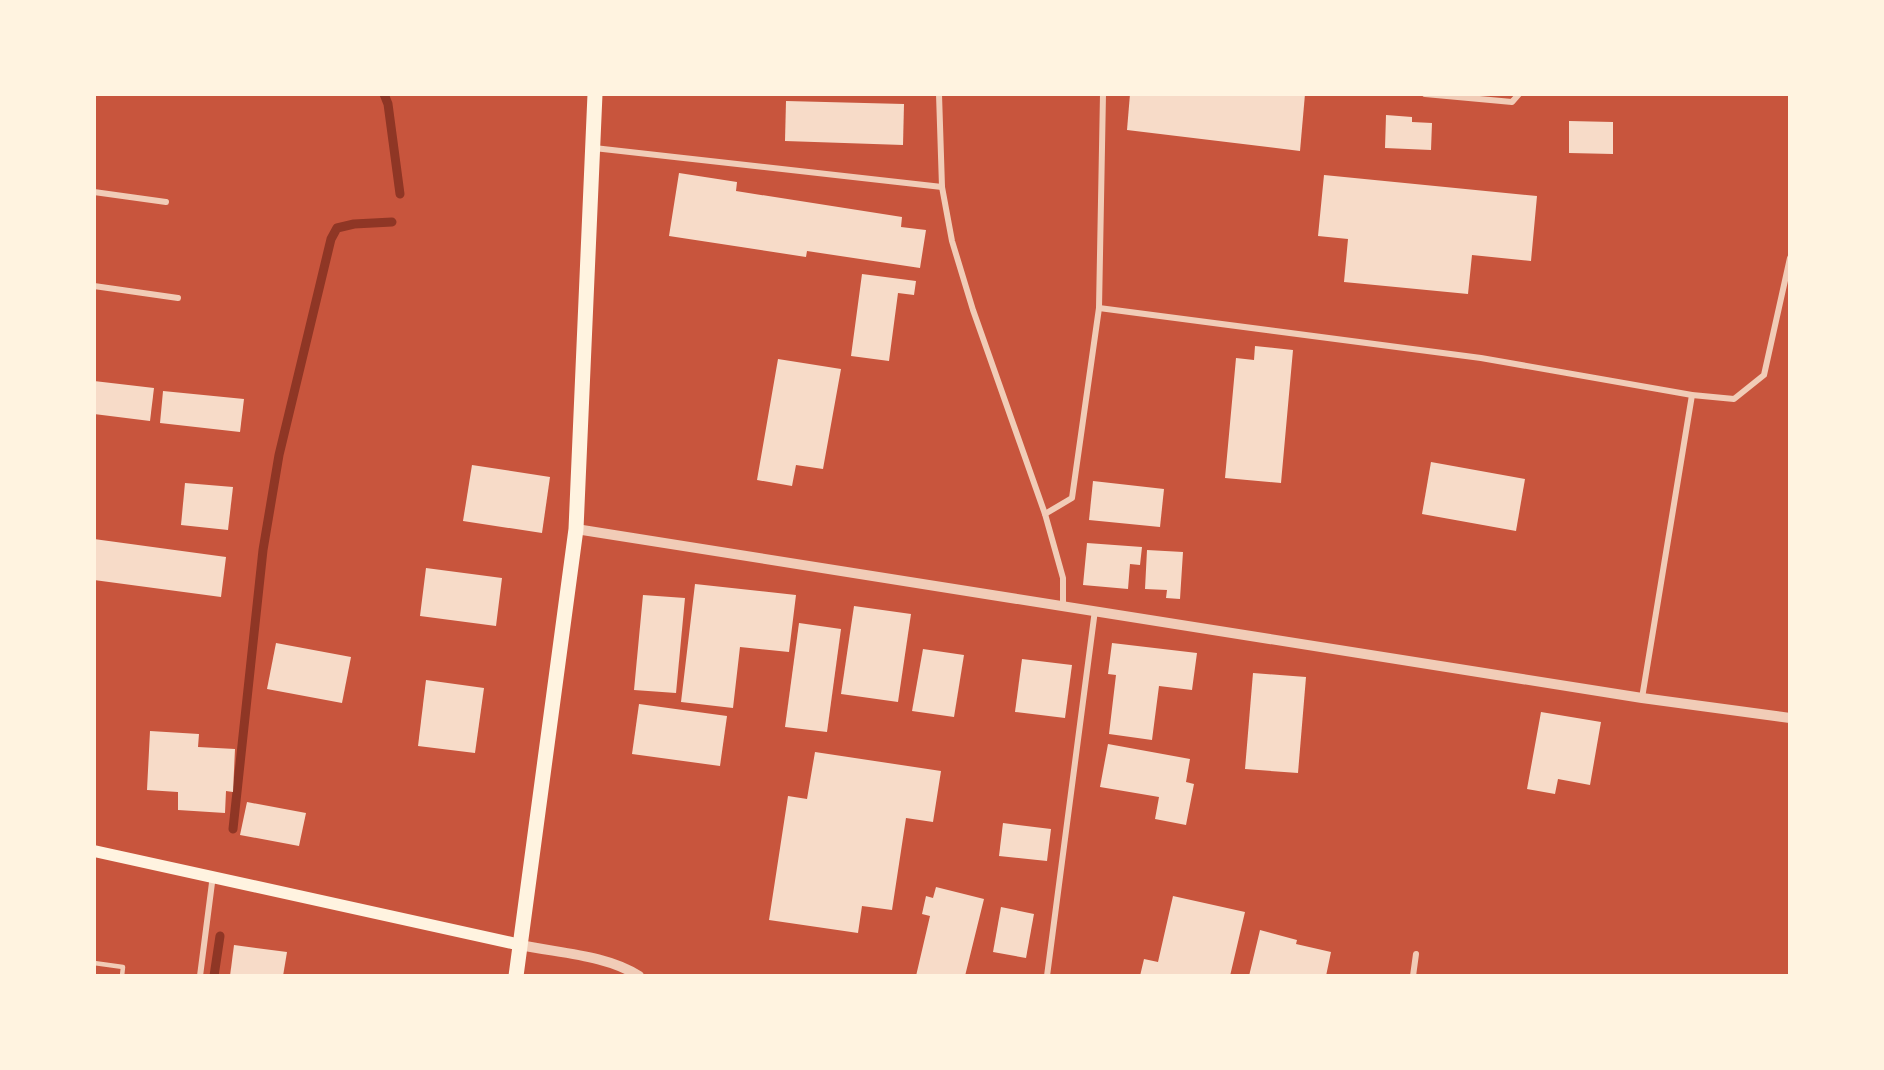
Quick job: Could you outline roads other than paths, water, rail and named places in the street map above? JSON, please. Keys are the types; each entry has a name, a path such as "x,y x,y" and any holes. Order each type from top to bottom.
{"main road":[{"path":"516,975 576,529 595,94"},
{"path":"94,851 213,875 520,945"}],"street":[{"path":"939,94 942,187 952,241 973,310 1045,514 1063,579 1063,605"},
{"path":"1045,514 1072,498 1099,308 1103,94"},
{"path":"1425,94 1512,102 1520,94"},
{"path":"594,148 942,187"},
{"path":"94,192 166,202"},
{"path":"1099,308 1481,358 1692,395 1734,399 1764,375 1790,258"},
{"path":"94,286 178,298"},
{"path":"1642,698 1692,395"},
{"path":"576,529 1642,698 1790,718"},
{"path":"1047,975 1095,610"},
{"path":"200,975 213,875"},
{"path":"520,945 603,962 639,975"},
{"path":"1413,975 1416,954"}],"lane":[{"path":"94,963 123,967 122,975"}],"waterway":[{"path":"384,94 388,104 400,194"},
{"path":"233,829 263,550 279,455 331,239 337,228 354,224 392,222"},
{"path":"214,976 220,936"}]}
